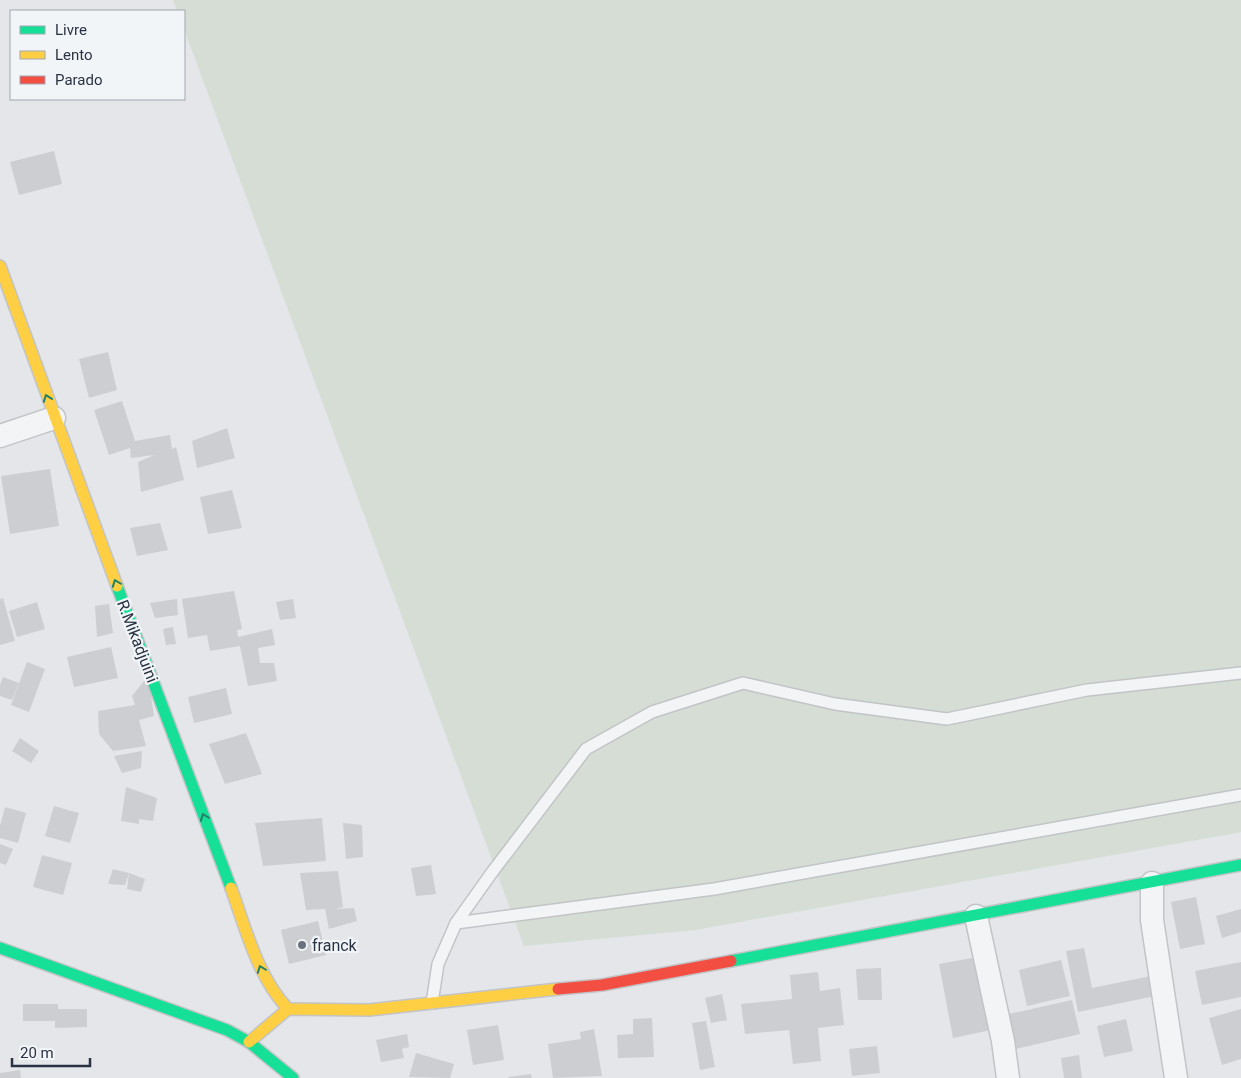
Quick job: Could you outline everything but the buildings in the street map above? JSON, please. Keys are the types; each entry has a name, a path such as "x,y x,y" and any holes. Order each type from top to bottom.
{"street":[{"name":"R.Mikadjuini","path":"0,266 54,418 264,976 273,993 288,1009"},
{"path":"0,436 54,418"},
{"path":"249,1042 288,1009 311,1012 432,1004 503,994 602,985 1241,865"},
{"path":"1152,882 1152,920 1176,1078"},
{"path":"976,916 1003,1041 1008,1078"},
{"path":"0,948 227,1030 249,1042 293,1078"}],"lane":[{"path":"432,1004 438,964 456,923 492,871 586,749 652,712 743,683 835,704 947,719 1087,690 1241,673"},
{"path":"456,923 714,889 1241,795"}],"shaded area":[{"path":"173,0 1241,0 1241,832 695,930 524,946 185,32 185,10 177,10"}],"traffic: fast":[{"path":"117,586 231,888"},
{"path":"731,961 1241,865"},
{"path":"0,948 227,1030 249,1042 293,1078"}],"traffic: slow":[{"path":"0,266 117,586"},
{"path":"231,888 247,936 260,967 277,996 288,1009"},
{"path":"249,1042 288,1009 369,1010 558,989"}],"traffic: jam":[{"path":"558,989 602,985 731,961"}],"place":[{"name":"franck","path":"302,945"}]}
